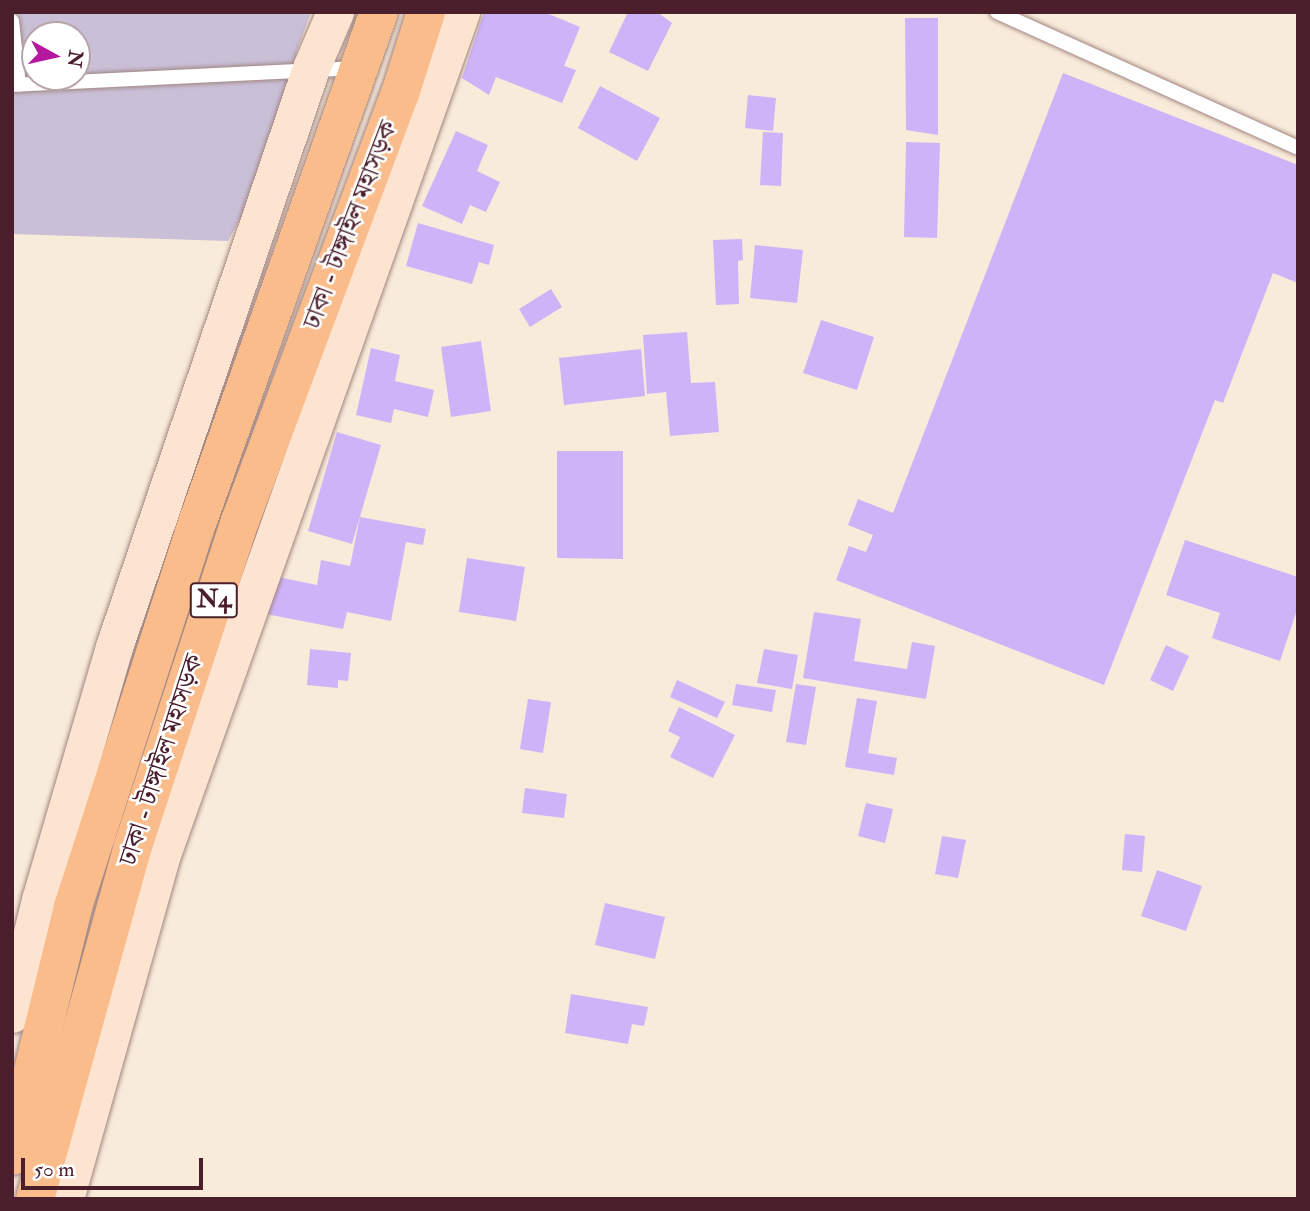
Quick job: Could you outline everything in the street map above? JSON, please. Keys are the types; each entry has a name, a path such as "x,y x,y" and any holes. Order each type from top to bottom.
{"highway":[{"name":"ঢাকা - টাঙ্গাইল মহাসড়ক","path":"12,1156 57,903 199,519 379,12"},
{"name":"ঢাকা - টাঙ্গাইল মহাসড়ক","path":"35,1199 147,852 240,520 400,94 426,12"}],"main road":[{"path":"12,1014 57,903 114,647 311,68 335,12"},
{"path":"65,1199 147,852 461,12"}],"lane":[{"path":"997,12 1298,148"},
{"path":"12,21 15,85 311,68 359,68"}],"shaded area":[{"path":"12,12 311,12 297,50 287,133 228,241 12,234"}],"building":[{"path":"484,12 544,12 580,27 564,66 576,70 562,103 496,77 489,95 462,78"},
{"path":"628,12 657,12 672,23 648,71 609,52"},
{"path":"905,18 938,18 938,135 906,130"},
{"path":"1063,73 1298,165 1298,283 1273,273 1223,403 1215,400 1104,685 836,580 849,546 866,552 873,535 848,525 858,499 893,513"},
{"path":"600,86 660,118 637,161 578,128"},
{"path":"748,95 776,98 773,131 745,128"},
{"path":"456,131 488,145 477,171 500,182 486,212 470,205 462,224 422,206"},
{"path":"763,132 783,133 781,186 760,185"},
{"path":"906,142 940,143 937,238 904,237"},
{"path":"418,223 494,245 489,265 479,262 472,284 406,266"},
{"path":"742,239 743,260 738,261 739,304 716,305 713,240"},
{"path":"755,245 803,250 797,303 750,298"},
{"path":"551,289 562,307 530,327 519,309"},
{"path":"821,320 874,337 857,390 803,373"},
{"path":"687,332 691,383 715,382 719,432 670,436 666,392 647,394 643,335"},
{"path":"481,341 491,411 451,417 441,347"},
{"path":"371,348 400,355 395,381 434,390 428,417 394,409 391,423 356,415"},
{"path":"641,349 645,396 564,405 559,358"},
{"path":"337,432 381,445 352,544 308,531"},
{"path":"557,451 623,451 623,559 557,558"},
{"path":"360,517 426,529 423,545 406,542 391,621 347,612 343,629 266,614 273,576 317,585 321,560 350,566"},
{"path":"1185,540 1298,577 1298,607 1280,661 1212,638 1220,613 1166,595"},
{"path":"467,558 525,567 516,621 459,612"},
{"path":"814,612 861,619 854,661 907,669 912,642 935,646 926,699 803,678"},
{"path":"1166,645 1189,656 1173,691 1150,680"},
{"path":"310,649 351,653 348,681 338,680 338,688 307,685"},
{"path":"764,649 798,655 792,689 757,683"},
{"path":"677,680 725,702 717,718 670,697"},
{"path":"736,684 776,690 772,712 732,705"},
{"path":"796,684 816,687 806,745 786,742"},
{"path":"857,698 877,701 868,753 897,758 894,775 845,767"},
{"path":"528,699 551,702 543,753 520,749"},
{"path":"679,707 735,735 713,778 670,757 680,737 668,731"},
{"path":"525,788 567,794 564,818 522,813"},
{"path":"866,803 893,809 885,843 858,836"},
{"path":"1125,834 1145,836 1142,872 1122,870"},
{"path":"942,836 966,840 958,878 935,874"},
{"path":"1157,870 1202,886 1186,931 1141,916"},
{"path":"605,903 665,917 655,959 595,945"},
{"path":"571,994 648,1007 644,1026 632,1024 628,1044 565,1033"}]}
